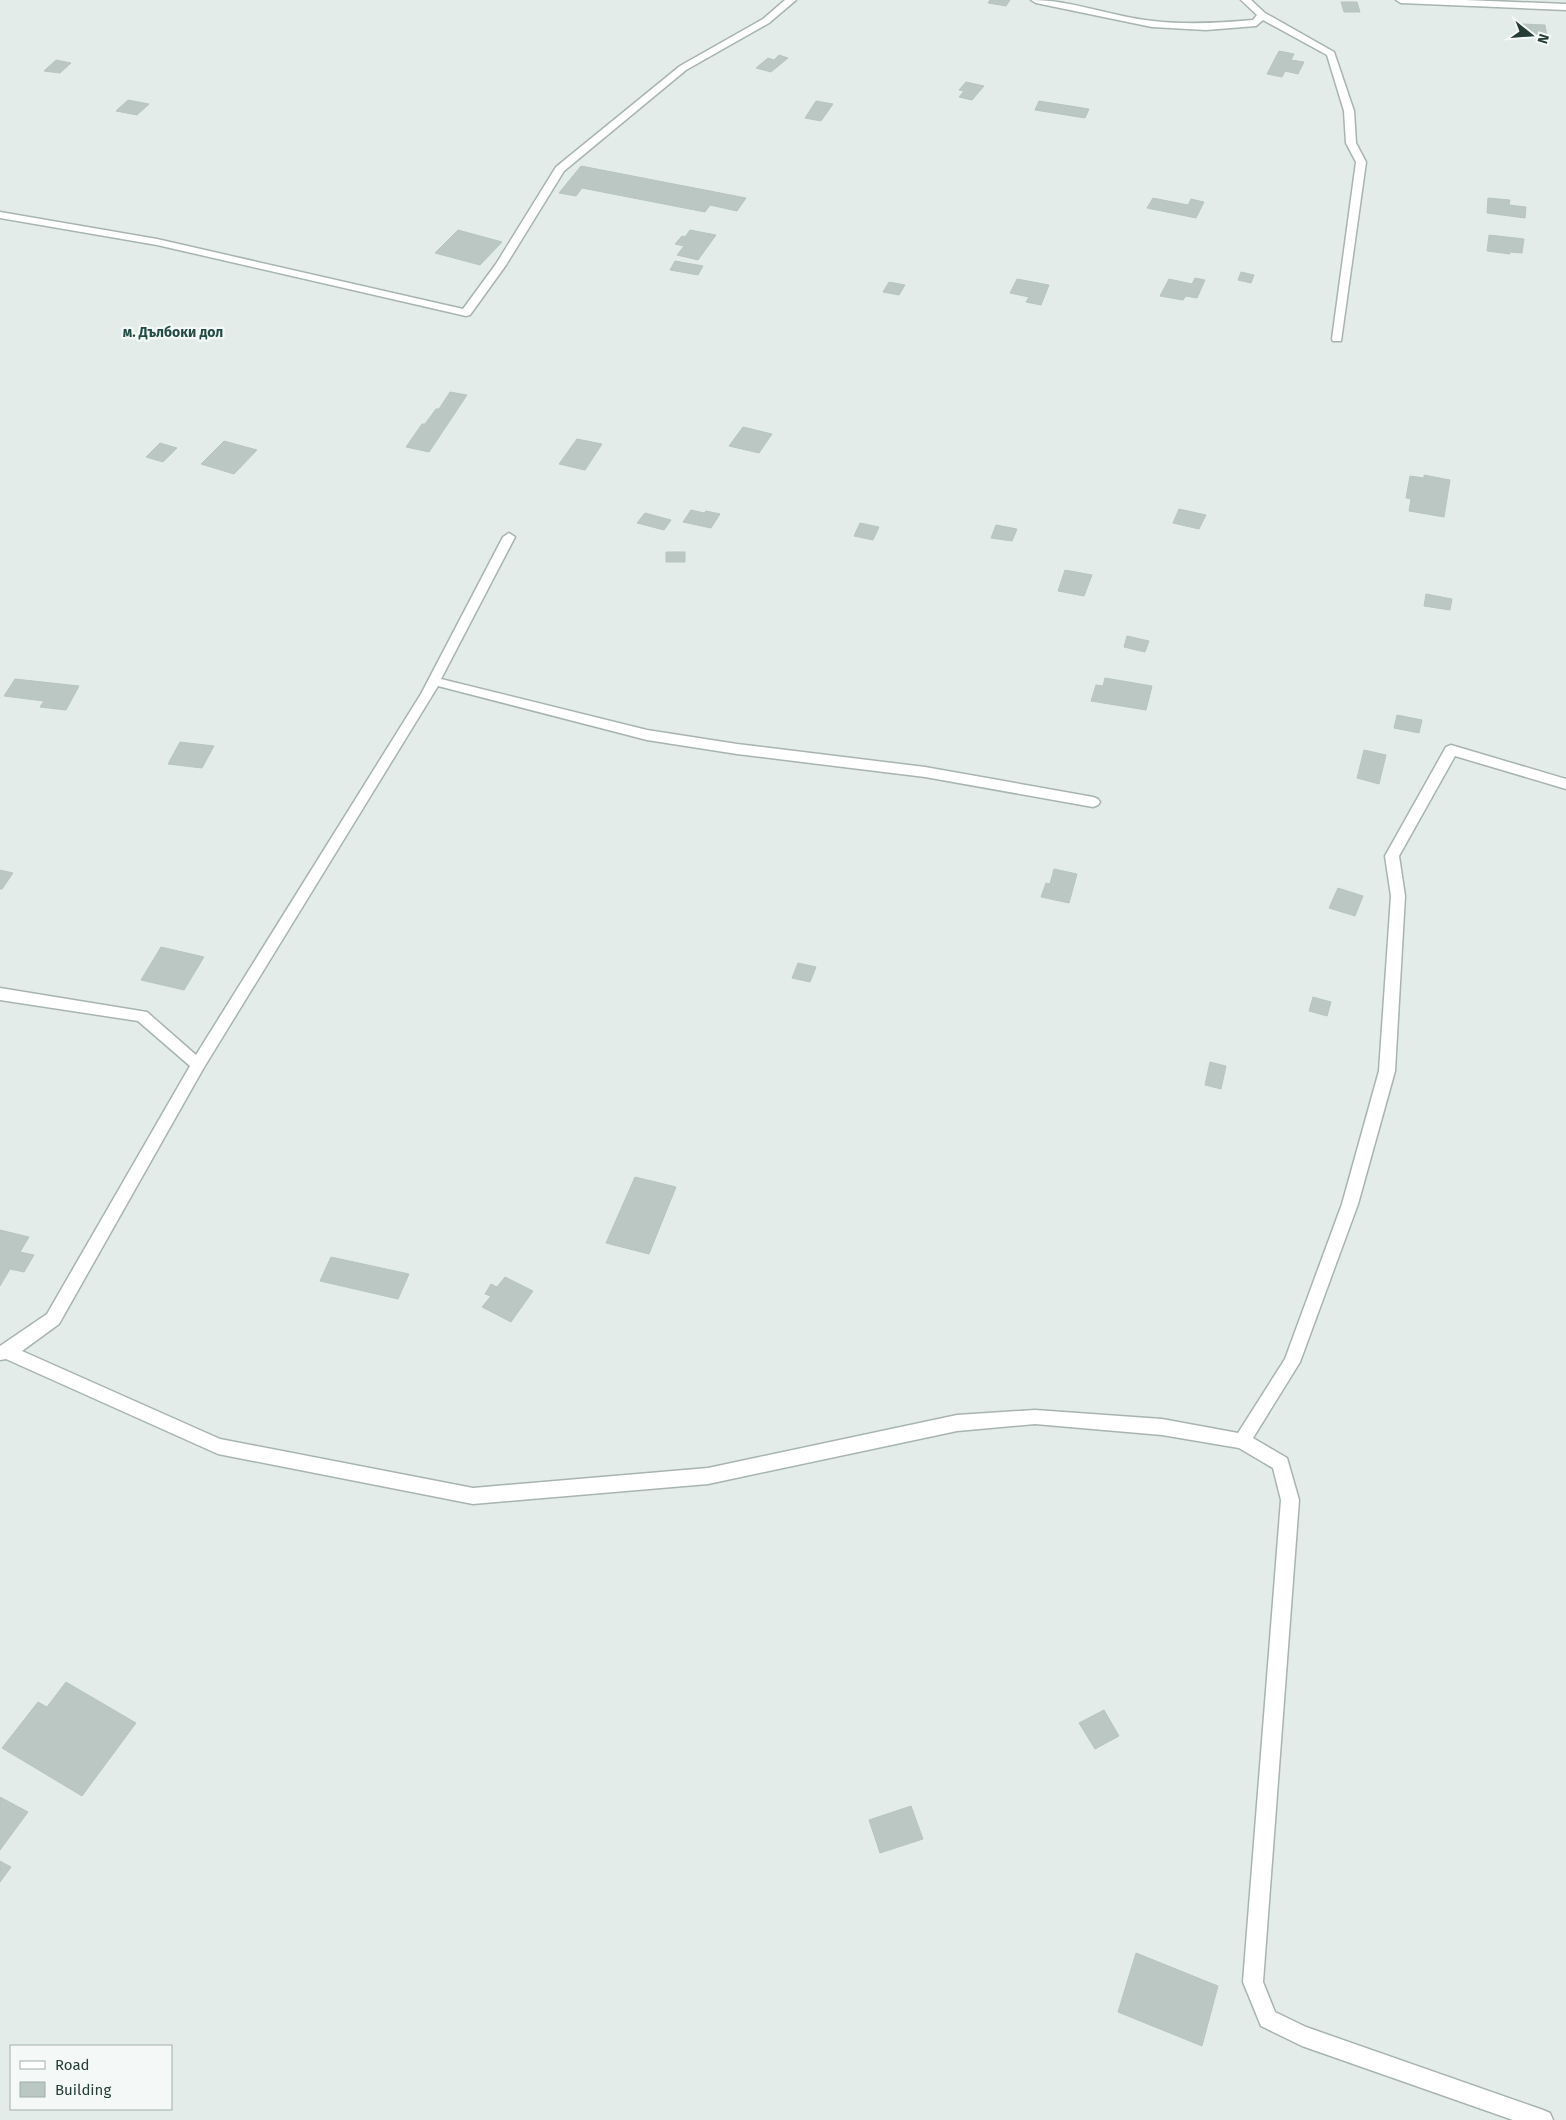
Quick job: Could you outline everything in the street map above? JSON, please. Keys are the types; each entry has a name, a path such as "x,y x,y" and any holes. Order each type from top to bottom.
{"street":[{"path":"0,215 157,242 466,313 502,265 560,169 683,68 766,21 791,0"},
{"path":"1036,0 1152,24 1206,28 1256,23 1262,15"},
{"path":"1246,0 1262,15 1331,54 1350,111 1351,143 1361,162 1337,339"},
{"path":"1401,0 1566,7"},
{"path":"3,1352 53,1319 198,1065 434,681 509,537"},
{"path":"434,681 647,735 737,749 925,772 1092,802"},
{"path":"1242,1441 1292,1362 1350,1204 1386,1071 1398,896 1392,856 1451,750 1566,784"},
{"path":"0,994 142,1016 198,1065"},
{"path":"3,1352 218,1446 473,1496 708,1476 957,1423 1016,1418 1035,1417 1162,1427 1242,1441 1281,1463 1290,1500 1253,1982 1268,2019 1302,2036 1543,2120"}],"building":[{"path":"990,0 1010,0 1006,6 988,3"},
{"path":"1341,2 1357,2 1360,12 1344,12"},
{"path":"1522,24 1545,25 1547,36 1525,35"},
{"path":"1279,51 1294,54 1291,60 1304,62 1298,74 1285,71 1282,77 1267,74"},
{"path":"779,55 788,58 771,72 756,68 768,58 774,60"},
{"path":"56,60 71,63 60,73 44,71"},
{"path":"966,82 984,86 972,100 959,97 964,91 959,90"},
{"path":"128,100 149,104 137,115 116,111"},
{"path":"816,101 833,104 821,121 805,118"},
{"path":"1039,101 1089,109 1085,118 1035,110"},
{"path":"581,166 746,198 737,211 710,205 705,212 582,188 576,196 559,193"},
{"path":"1153,198 1188,205 1191,199 1204,202 1196,218 1147,208"},
{"path":"1488,198 1510,200 1509,205 1526,207 1525,218 1487,213"},
{"path":"458,230 502,242 480,265 435,253"},
{"path":"690,230 716,235 698,260 677,255 684,246 675,244 682,236 685,237"},
{"path":"1489,235 1524,239 1522,253 1510,252 1510,254 1487,251"},
{"path":"675,261 703,266 698,275 670,270"},
{"path":"1241,272 1254,275 1251,283 1238,280"},
{"path":"1195,278 1205,280 1197,298 1186,296 1183,300 1160,296 1169,279 1192,284"},
{"path":"1017,279 1049,285 1041,305 1026,302 1029,297 1010,293"},
{"path":"889,282 905,285 899,295 883,292"},
{"path":"450,392 467,395 429,452 406,447 422,424 425,424 436,409 439,409"},
{"path":"743,427 772,434 759,453 729,446"},
{"path":"577,439 602,444 585,470 559,464"},
{"path":"224,441 257,450 234,474 201,464"},
{"path":"160,443 177,448 163,462 146,457"},
{"path":"1424,475 1450,480 1444,517 1409,511 1411,499 1406,498 1410,476 1424,478"},
{"path":"1179,509 1206,515 1199,529 1173,523"},
{"path":"691,510 720,514 711,528 683,522"},
{"path":"645,513 671,520 664,530 637,523"},
{"path":"860,523 879,527 873,540 854,536"},
{"path":"996,525 1017,529 1012,541 991,538"},
{"path":"666,552 685,552 685,562 666,562"},
{"path":"1065,570 1092,575 1084,596 1058,591"},
{"path":"1426,594 1452,599 1450,610 1424,606"},
{"path":"1127,636 1149,641 1145,652 1124,647"},
{"path":"1105,678 1152,686 1146,710 1091,701 1096,685 1103,686"},
{"path":"15,679 79,686 66,710 40,707 44,701 4,696"},
{"path":"1397,715 1422,720 1419,733 1394,728"},
{"path":"180,742 214,746 202,768 168,764"},
{"path":"1364,750 1386,755 1379,784 1357,778"},
{"path":"1054,869 1077,874 1069,903 1041,897 1046,883 1050,884"},
{"path":"0,870 13,873 2,889 0,889"},
{"path":"1338,888 1363,896 1355,916 1329,908"},
{"path":"161,947 204,957 184,990 141,980"},
{"path":"798,963 816,967 810,982 792,978"},
{"path":"1313,997 1331,1002 1327,1016 1309,1011"},
{"path":"1210,1062 1226,1066 1221,1089 1205,1085"},
{"path":"635,1177 676,1187 649,1254 606,1243"},
{"path":"0,1230 29,1237 20,1252 34,1255 24,1272 10,1269 0,1286"},
{"path":"331,1257 409,1274 398,1299 320,1281"},
{"path":"505,1277 533,1291 511,1322 482,1307 491,1296 485,1294 491,1284 497,1287"},
{"path":"66,1682 136,1723 82,1796 2,1748 38,1702 47,1707"},
{"path":"1104,1710 1119,1736 1095,1749 1079,1723"},
{"path":"0,1797 28,1812 0,1850"},
{"path":"911,1806 923,1839 880,1853 869,1820"},
{"path":"0,1861 11,1867 0,1882"},
{"path":"1136,1953 1218,1986 1202,2046 1118,2012"}],"district":[{"name":"м. Дълбоки дол","path":"173,332"}]}
